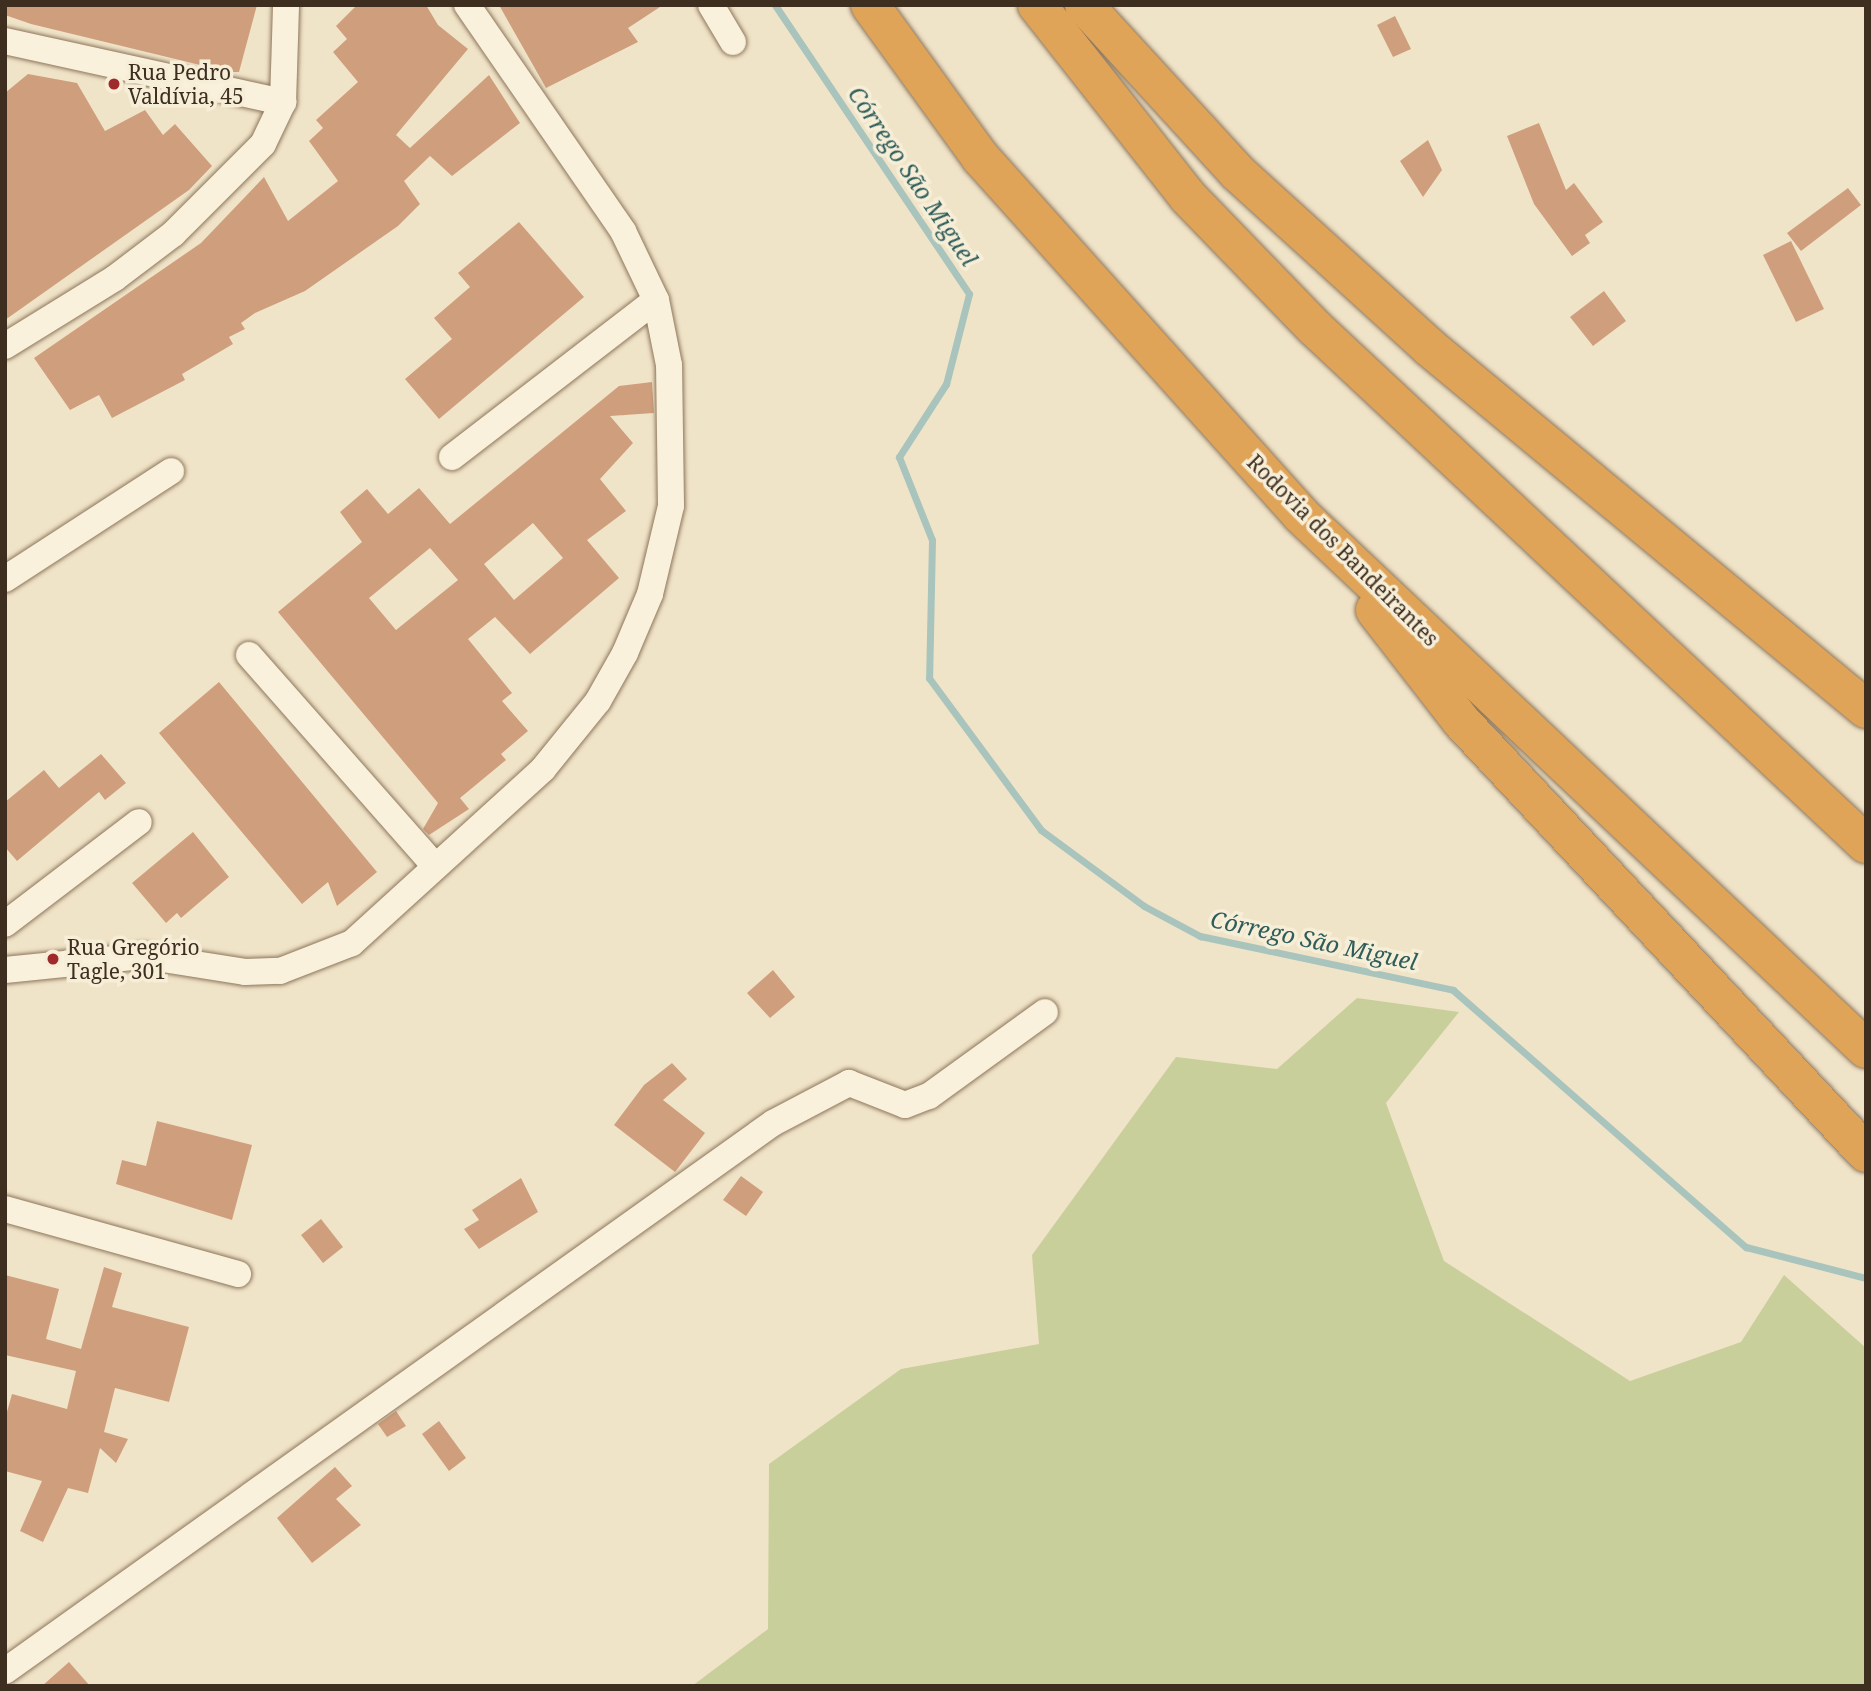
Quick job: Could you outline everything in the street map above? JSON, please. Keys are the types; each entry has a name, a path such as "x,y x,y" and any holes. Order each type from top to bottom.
{"highway":[{"name":"Rodovia dos Bandeirantes","path":"870,5 980,156 1301,514 1866,1049"},
{"path":"1037,5 1188,197 1315,328 1866,844"},
{"path":"1084,5 1238,173 1429,347 1866,709"},
{"path":"1301,514 1461,721 1866,1153"}],"street":[{"path":"5,346 115,278 181,226 263,144 283,102 286,5"},
{"path":"5,970 144,956 245,972 280,971 352,943 543,769 598,701 649,595 675,460 669,365 656,300 623,231 467,5"},
{"path":"711,5 733,42"},
{"path":"6,42 283,102"},
{"path":"452,457 656,300"},
{"path":"5,579 171,471"},
{"path":"249,655 435,866"},
{"path":"5,924 139,822"},
{"path":"5,1671 773,1123 849,1083 905,1105 929,1096 1045,1012"},
{"path":"5,1209 238,1274"}],"green space":[{"path":"1357,998 1459,1012 1386,1103 1444,1261 1630,1381 1741,1342 1784,1275 1866,1348 1866,1686 692,1686 768,1629 769,1464 901,1369 1039,1344 1032,1255 1176,1057 1277,1069"}],"building":[{"path":"5,5 257,5 239,72 229,72 31,24 5,15"},
{"path":"357,5 426,5 438,25 468,49 396,135 410,148 489,75 520,123 452,176 430,156 404,181 420,204 398,226 305,291 255,313 241,323 245,329 229,337 233,344 182,374 185,380 112,418 99,395 70,410 34,358 201,243 264,177 288,221 338,181 309,141 323,128 316,120 358,82 333,52 347,39 336,26"},
{"path":"499,5 663,5 628,28 638,42 546,88"},
{"path":"1395,16 1411,49 1393,57 1377,25"},
{"path":"28,74 77,83 105,131 145,110 163,135 175,124 212,166 189,190 5,320 5,93"},
{"path":"1539,123 1566,190 1574,183 1603,222 1585,235 1590,243 1572,256 1534,204 1507,136"},
{"path":"1428,140 1442,170 1423,197 1400,161"},
{"path":"1848,188 1861,205 1801,251 1787,233"},
{"path":"519,222 584,297 439,419 405,379 452,339 434,318 470,287 458,273"},
{"path":"1791,241 1824,309 1796,322 1763,255"},
{"path":"1604,291 1626,321 1593,346 1570,317"},
{"path":"652,382 654,413 610,416 633,443 600,479 626,511 587,540 619,578 530,654 495,617 468,639 512,693 502,701 528,731 501,754 506,760 460,798 469,809 429,835 423,829 438,803 278,612 362,542 340,512 367,489 388,514 419,488 450,524 619,386","holes":["533,523 563,558 514,600 484,564","430,548 458,580 396,630 369,598"]},
{"path":"219,682 377,872 337,906 328,882 302,904 159,733"},
{"path":"101,754 126,783 105,800 99,792 17,861 5,847 5,802 44,770 59,788"},
{"path":"193,832 229,877 181,918 177,913 166,923 132,883"},
{"path":"773,970 795,997 770,1018 747,993"},
{"path":"672,1063 687,1079 663,1100 705,1133 675,1172 614,1125 644,1085"},
{"path":"157,1121 252,1145 232,1220 116,1184 122,1160 146,1166"},
{"path":"741,1176 763,1192 746,1216 723,1200"},
{"path":"521,1178 538,1212 479,1249 464,1229 479,1220 472,1210"},
{"path":"321,1219 343,1247 323,1263 301,1235"},
{"path":"104,1267 122,1273 112,1307 189,1327 169,1402 115,1388 104,1432 128,1439 116,1463 100,1448 88,1493 68,1488 43,1542 20,1531 42,1481 5,1471 5,1419 12,1394 67,1409 76,1371 5,1355 5,1275 59,1289 46,1339 81,1349"},
{"path":"396,1411 406,1426 387,1437 378,1424"},
{"path":"439,1421 466,1458 449,1471 422,1434"},
{"path":"335,1467 352,1486 336,1499 361,1525 312,1563 277,1518"},
{"path":"69,1662 90,1686 42,1686"}],"waterway":[{"name":"Córrego São Miguel","path":"775,5 969,294 946,384 899,457 932,540 929,678 1041,830 1144,906 1200,936 1453,990 1746,1247 1866,1278"}],"place":[{"name":"Rua Pedro Valdívia, 45","path":"114,84"},
{"name":"Rua Gregório Tagle, 301","path":"53,959"}]}
